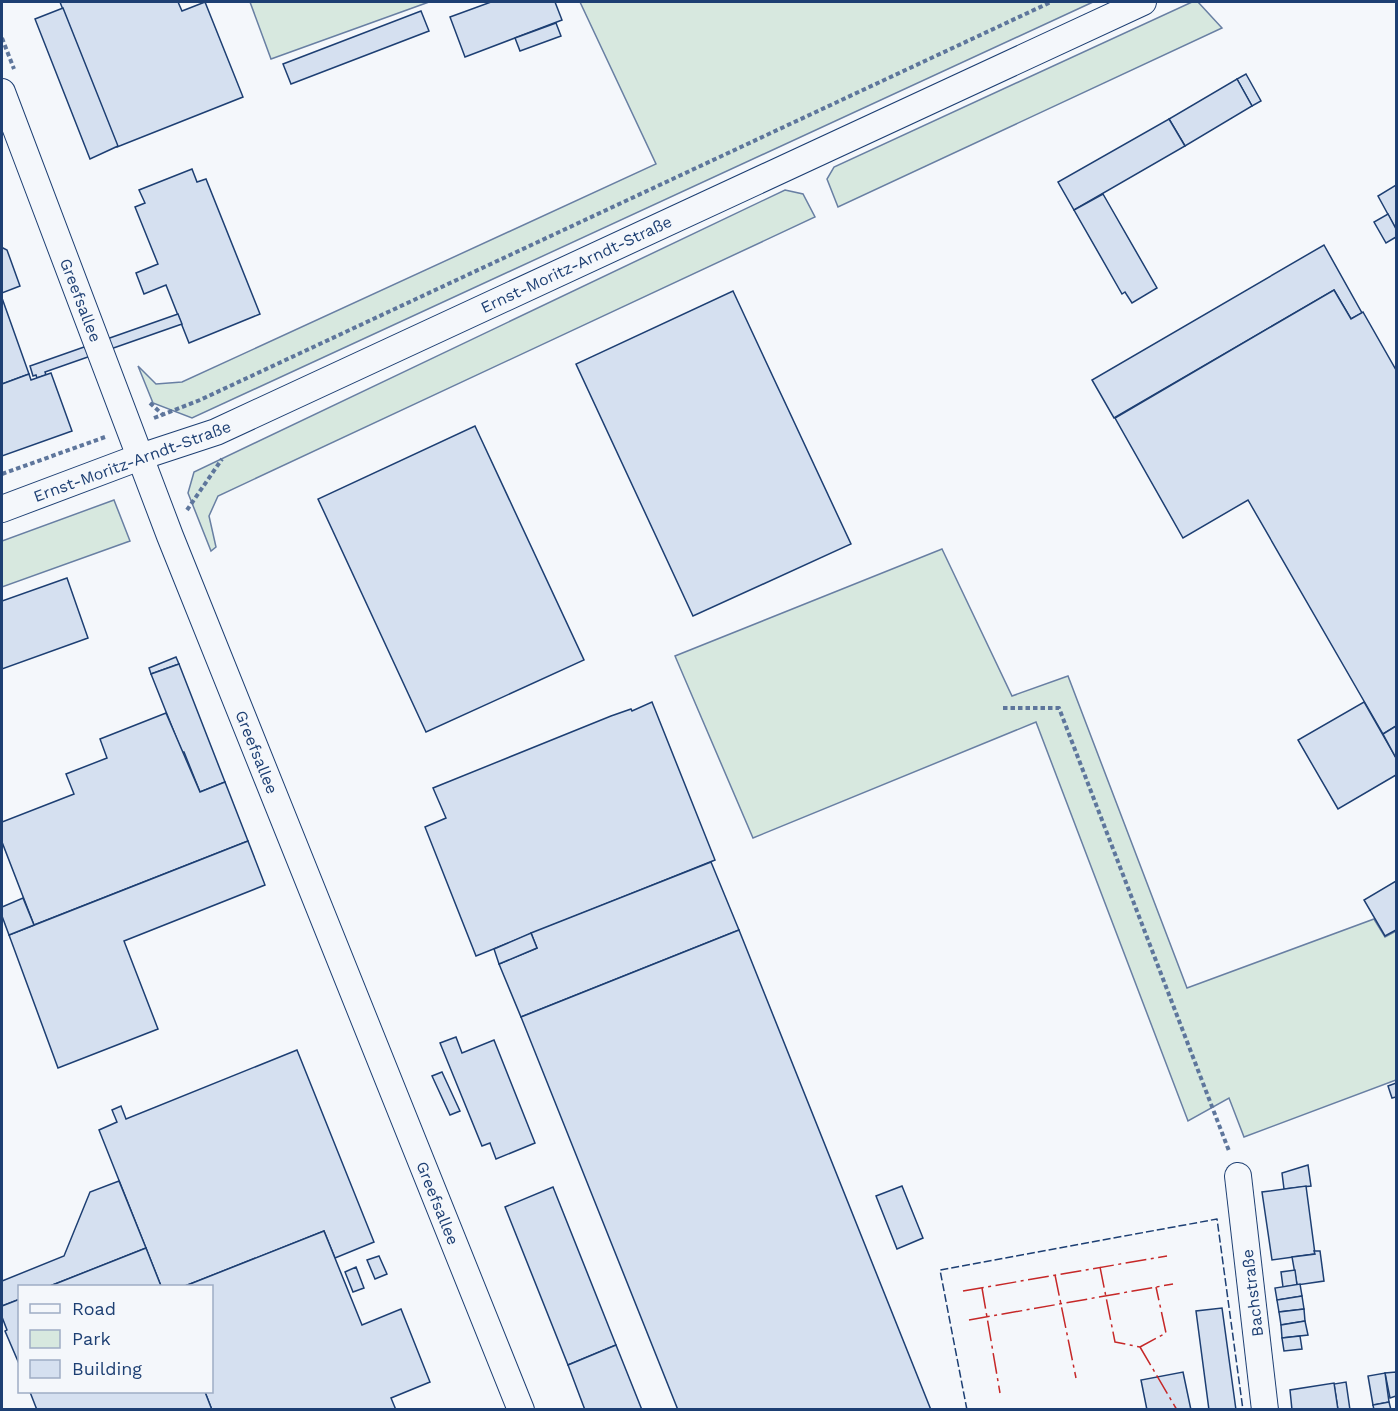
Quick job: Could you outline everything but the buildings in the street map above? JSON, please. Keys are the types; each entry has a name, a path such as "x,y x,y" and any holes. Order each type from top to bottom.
{"street":[{"name":"Ernst-Moritz-Arndt-Straße","path":"2,509 141,457 216,432 1143,2"},
{"name":"Greefsallee","path":"2,92 170,536 521,1410"},
{"name":"Bachstraße","path":"1238,1176 1265,1410"}],"path":[{"path":"2,474 200,400 1051,2"},
{"path":"170,536 226,453 216,432"},
{"path":"1003,708 1059,708 1238,1176"}],"green space":[{"path":"250,2 429,2 271,59"},
{"path":"580,2 1093,2 192,418 153,403 138,366 156,384 182,382 656,164"},
{"path":"1192,2 1198,2 1222,28 838,207 827,179 834,167"},
{"path":"785,190 803,194 815,217 218,496 209,516 216,547 211,551 188,493 194,472"},
{"path":"114,500 130,541 2,587 2,541"},
{"path":"942,549 1012,696 1068,676 1187,988 1374,919 1385,937 1396,931 1396,1080 1244,1137 1229,1098 1188,1121 1036,722 753,838 675,656"}],"fence":[{"path":"967,1410 940,1270 1217,1219 1243,1410"}],"power":[{"path":"963,1291 1167,1256"},
{"path":"1100,1267 1115,1342 1140,1347 1166,1333 1156,1287"},
{"path":"1055,1275 1076,1378"},
{"path":"969,1320 1173,1284"},
{"path":"982,1288 1000,1393"},
{"path":"1140,1347 1177,1410"}]}
